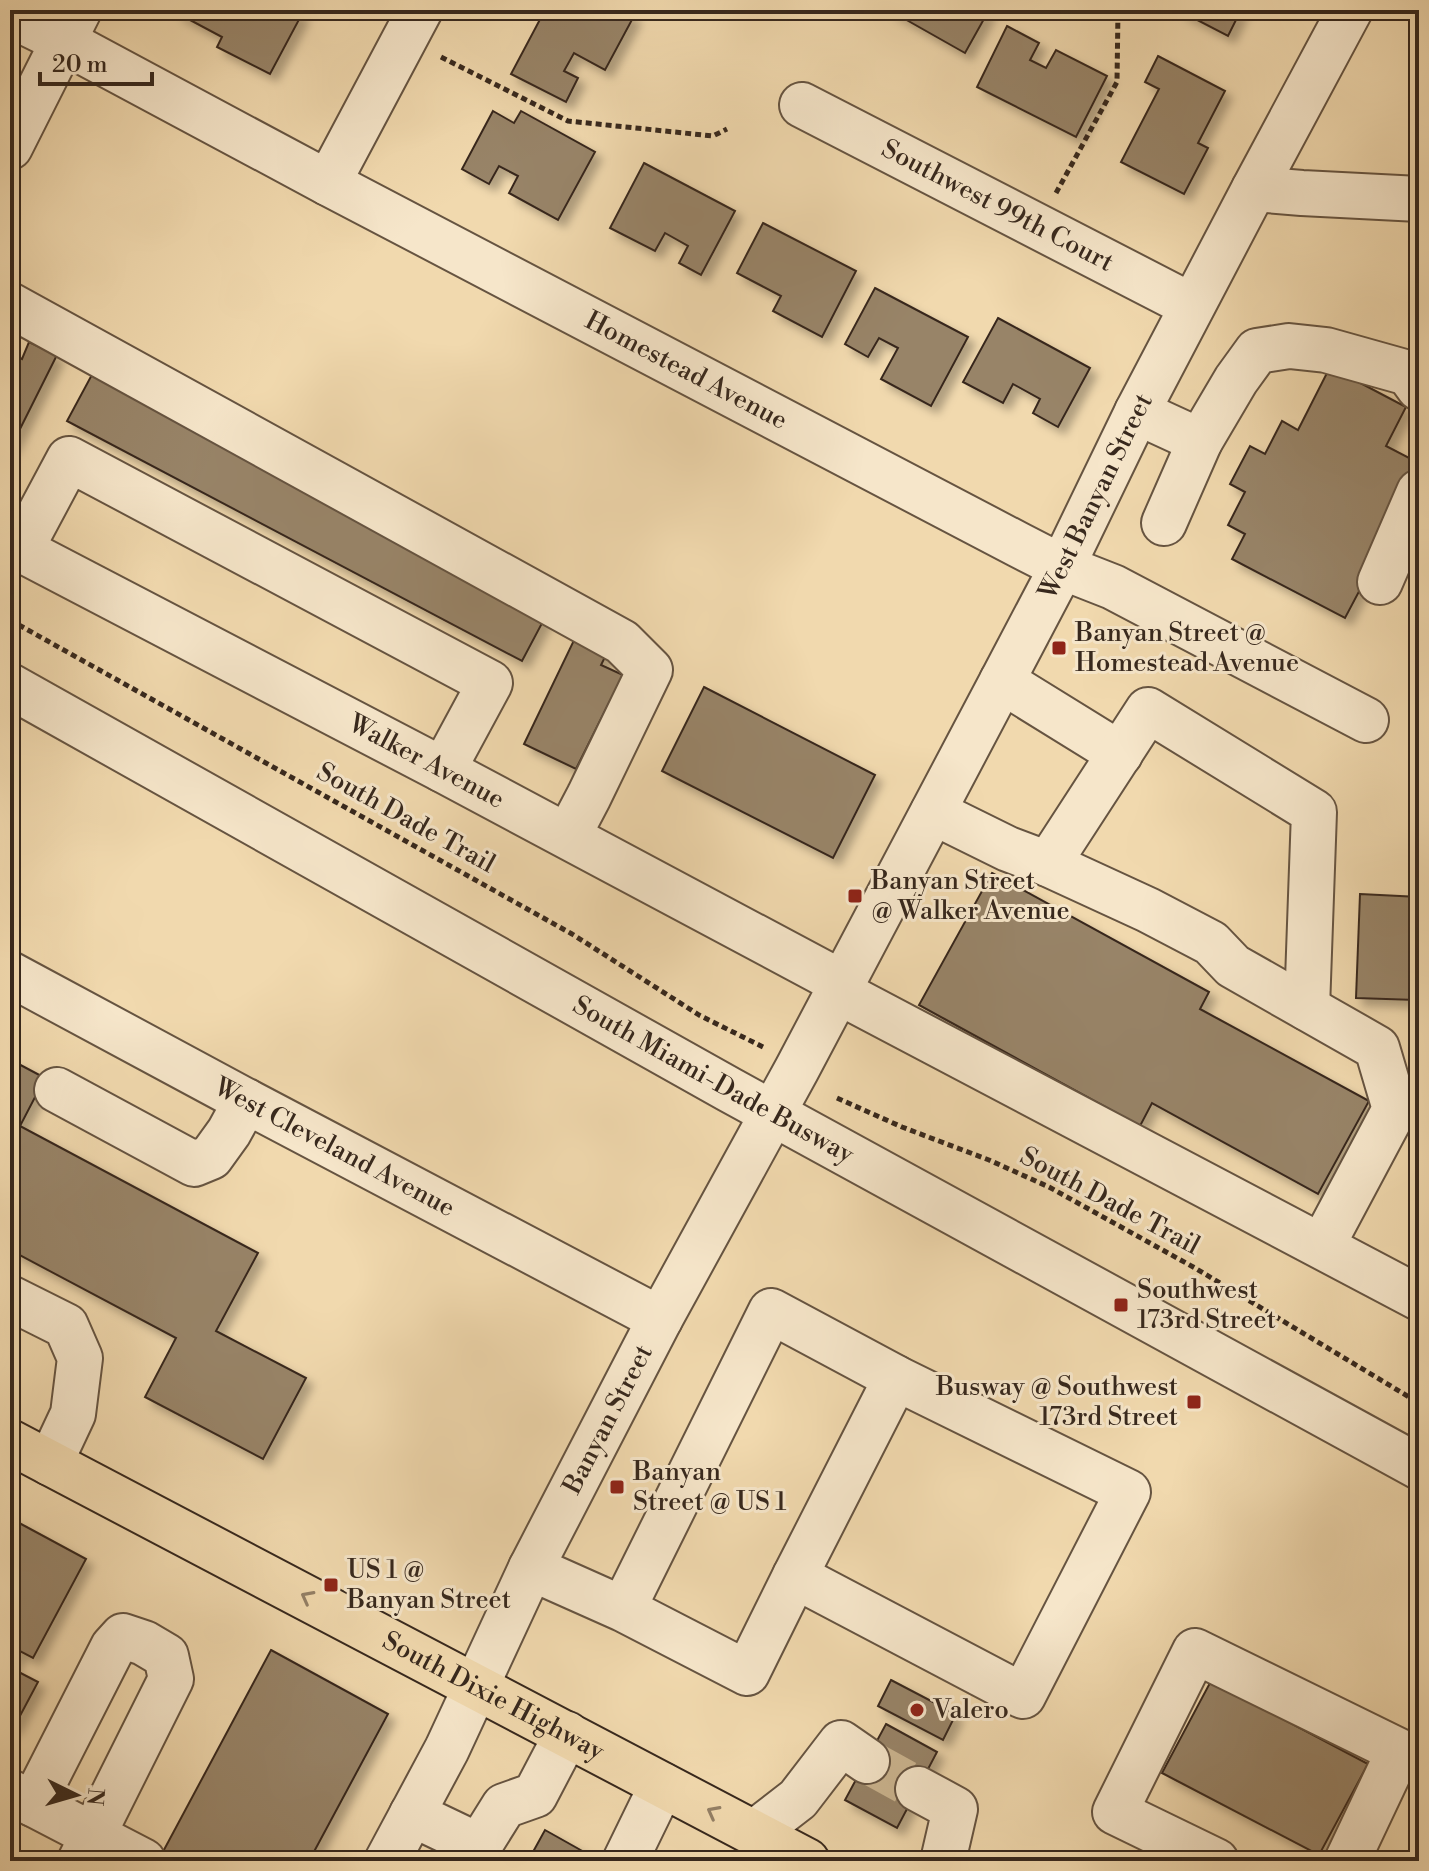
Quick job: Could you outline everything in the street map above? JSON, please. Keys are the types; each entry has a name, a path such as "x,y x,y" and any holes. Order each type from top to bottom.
{"highway":[{"name":"South Dixie Highway","path":"10,1442 807,1861"}],"street":[{"path":"328,183 420,10"},
{"name":"West Banyan Street","path":"839,987 1062,567 1137,412 1350,10"},
{"name":"Homestead Avenue","path":"10,15 71,26 328,183 1062,567 1113,587 1366,720"},
{"path":"12,138 71,26"},
{"name":"Southwest 99th Court","path":"802,105 1192,306"},
{"path":"1254,189 1419,199"},
{"path":"10,305 622,642 650,670 568,836"},
{"path":"1164,523 1200,441 1257,351 1289,346 1326,350 1408,373 1419,388"},
{"path":"1137,412 1200,441"},
{"path":"15,546 69,459 490,683 443,770"},
{"path":"1380,582 1419,492"},
{"name":"Walker Avenue","path":"15,546 568,836 839,987 1322,1246 1413,1282"},
{"path":"1002,681 1120,754"},
{"name":"South Miami-Dade Busway","path":"10,686 773,1113 1419,1467"},
{"path":"1048,864 1148,710 1314,812 1307,1008"},
{"path":"933,812 1008,849 1148,910 1211,943 1233,966 1377,1048 1395,1109 1322,1246"},
{"name":"West Cleveland Avenue","path":"10,974 660,1319"},
{"name":"Banyan Street","path":"387,1861 447,1749 531,1568 660,1319 839,987"},
{"path":"57,1090 194,1164 211,1157 246,1101"},
{"path":"10,1298 66,1326 80,1358 73,1414 50,1463"},
{"path":"623,1609 771,1311 896,1378 1128,1492 1023,1696 795,1576"},
{"path":"531,1568 623,1609 747,1673 896,1378"},
{"path":"86,1848 171,1679 166,1656 144,1643 123,1636 113,1647 22,1798 86,1848 143,1861"},
{"path":"1208,1859 1115,1812 1195,1651 1399,1751 1347,1861"},
{"path":"412,1814 476,1854 504,1806 535,1795 567,1734"},
{"path":"754,1833 798,1799 841,1743 867,1761"},
{"path":"625,1861 662,1785"},
{"path":"918,1789 955,1809 943,1861"}],"path":[{"path":"1055,194 1117,82 1118,10"},
{"path":"440,57 568,121 713,136 727,129"},
{"name":"South Dade Trail","path":"10,620 572,934 709,1021 772,1052"},
{"name":"South Dade Trail","path":"829,1095 1049,1187 1195,1268 1419,1403"}],"building":[{"path":"176,10 295,10 302,14 270,74 217,47 222,37"},
{"path":"545,10 622,10 634,16 605,70 574,53 564,71 578,78 566,102 511,74"},
{"path":"889,10 989,10 965,53"},
{"path":"1178,10 1241,10 1228,36"},
{"path":"1007,26 1039,43 1030,60 1046,68 1056,50 1107,76 1076,137 977,87"},
{"path":"1158,56 1225,91 1198,143 1208,148 1184,194 1121,162 1159,89 1145,82"},
{"path":"493,111 514,123 521,111 595,152 558,220 509,193 518,176 499,166 489,184 462,169"},
{"path":"644,163 735,211 701,275 679,263 688,246 665,233 655,251 610,228"},
{"path":"763,223 856,271 822,337 773,311 781,296 737,273"},
{"path":"875,288 968,337 931,406 881,379 898,348 879,338 868,357 845,344"},
{"path":"998,318 1090,368 1058,427 1033,413 1040,399 1013,384 1003,403 963,382"},
{"path":"29,342 57,355 10,449 10,352 22,359"},
{"path":"1330,367 1406,407 1386,446 1419,463 1419,478 1345,618 1232,559 1245,534 1228,525 1245,492 1230,484 1250,446 1265,454 1282,421 1298,430"},
{"path":"95,369 549,610 522,661 67,421"},
{"path":"577,634 609,649 601,665 623,675 576,769 524,744"},
{"path":"704,687 875,775 833,858 662,771"},
{"path":"992,873 1209,992 1200,1009 1369,1101 1318,1194 1152,1103 1140,1126 919,1005"},
{"path":"1360,894 1419,897 1416,1000 1356,998"},
{"path":"13,1061 45,1078 20,1126 258,1253 216,1331 306,1378 263,1459 145,1397 176,1338 10,1250 10,1067"},
{"path":"10,1518 86,1559 33,1658 20,1651 11,1668 38,1682 13,1729 10,1727"},
{"path":"271,1650 388,1714 309,1861 158,1861"},
{"name":"Valero","path":"891,1680 956,1714 943,1740 878,1706"},
{"path":"1211,1681 1368,1764 1319,1855 1162,1773"},
{"name":"Valero","path":"886,1724 937,1752 897,1828 845,1800"},
{"path":"545,1830 600,1861 528,1861"}],"tunnel":[{"path":"867,1761 918,1789"}],"place":[{"name":"Banyan Street @ Homestead Avenue","path":"1059,648"},
{"name":"Banyan Street @ Walker Avenue","path":"855,896"},
{"name":"Southwest 173rd Street","path":"1121,1305"},
{"name":"Busway @ Southwest 173rd Street","path":"1194,1402"},
{"name":"Banyan Street @ US 1","path":"617,1487"},
{"name":"US 1 @ Banyan Street","path":"331,1585"},
{"name":"Valero","path":"917,1710"}]}
